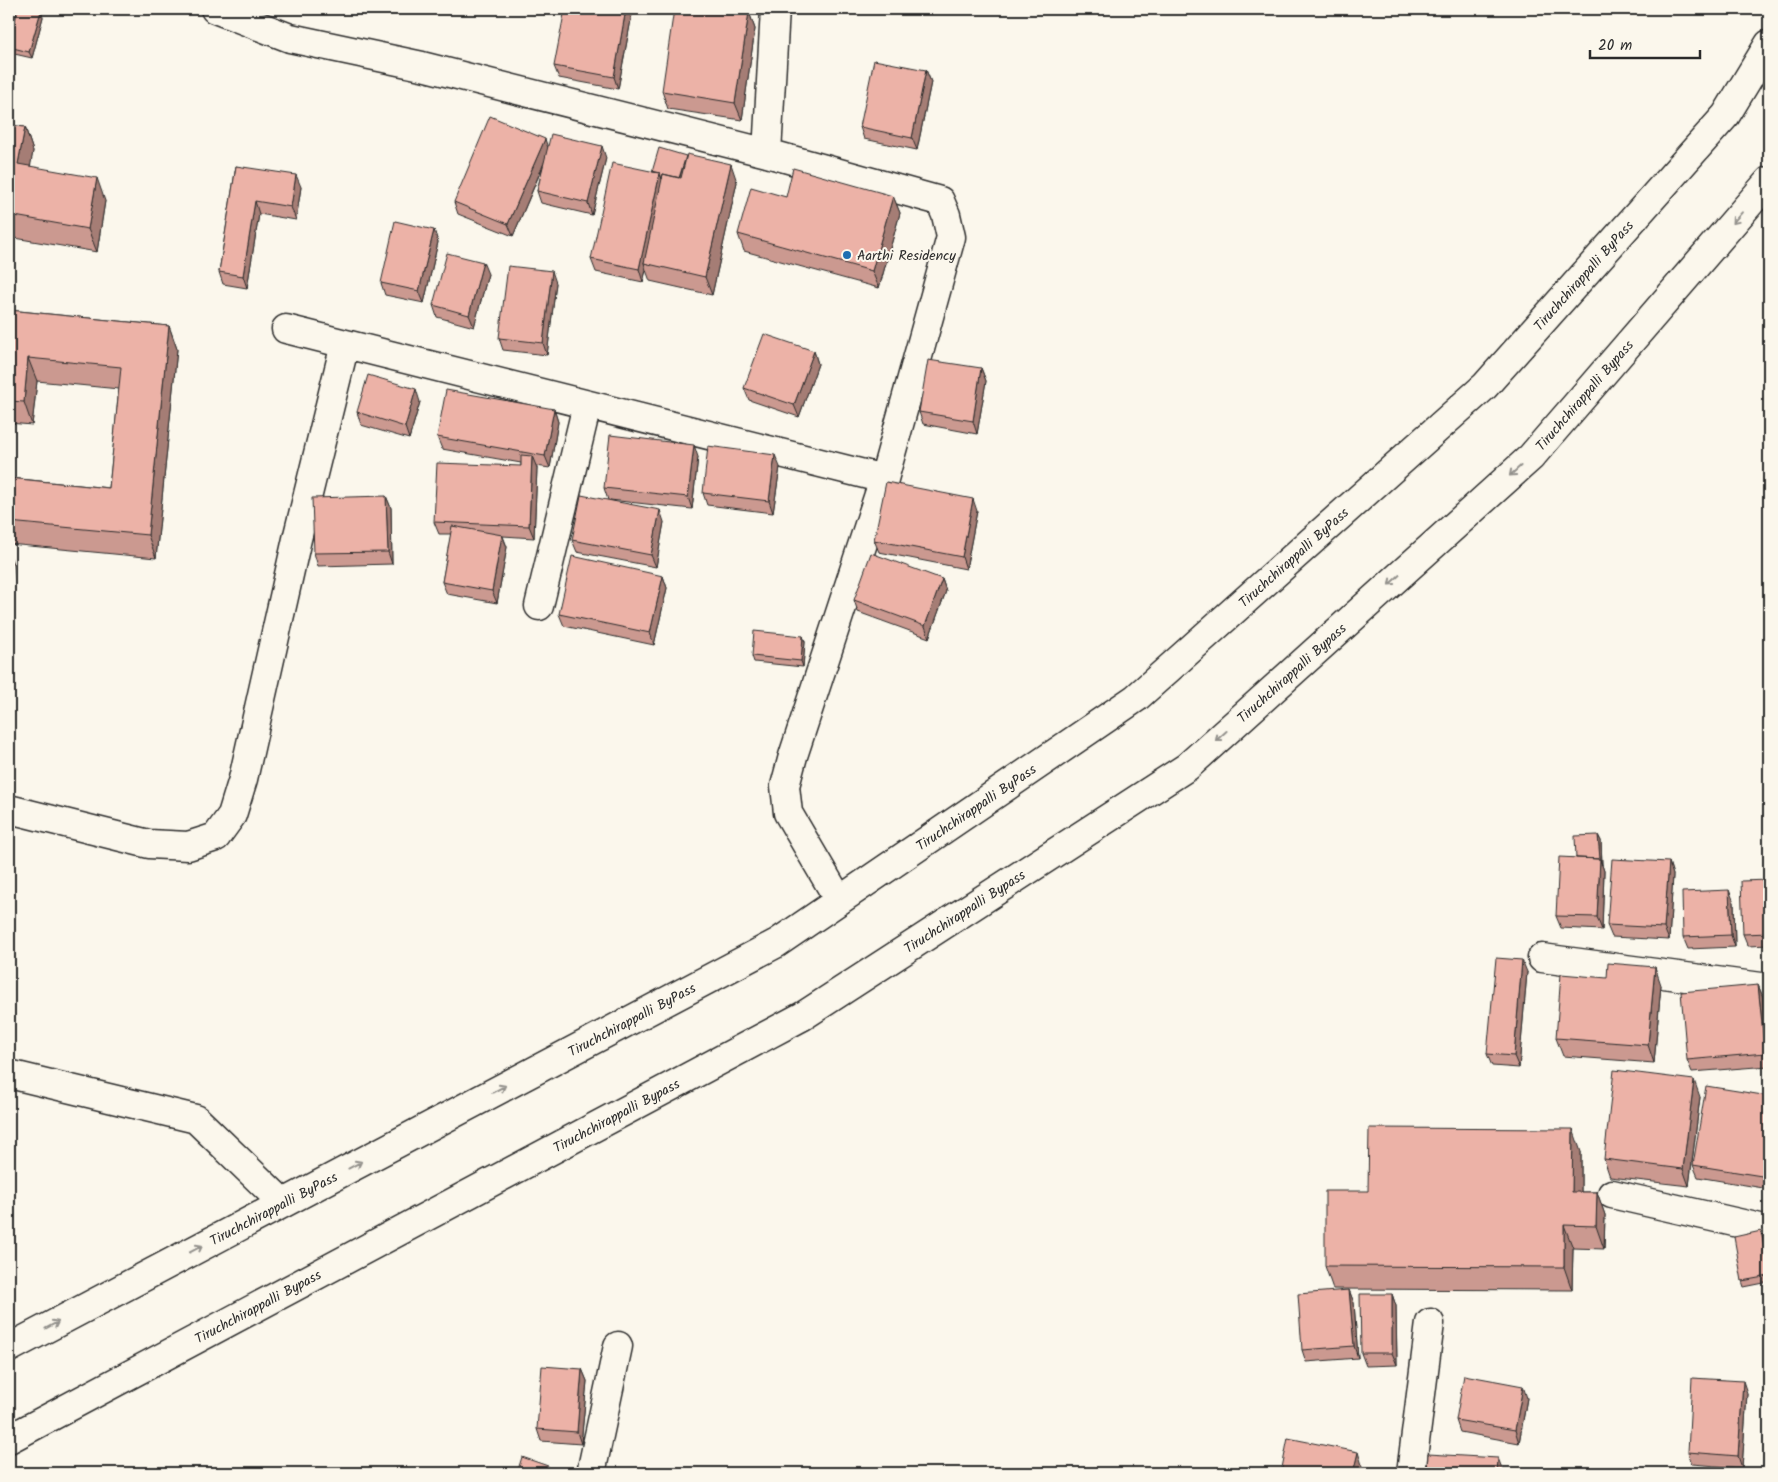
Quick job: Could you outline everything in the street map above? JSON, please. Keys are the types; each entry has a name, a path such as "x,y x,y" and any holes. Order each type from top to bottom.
{"main road":[{"path":"214,9 290,38 422,66 767,153 940,200 951,236 884,479 793,756 785,786 788,813 839,900"},
{"path":"767,153 776,9"},
{"name":"Tiruchchirappalli ByPass","path":"9,1348 777,943 1136,698 1485,386 1726,115 1769,44"},
{"name":"Tiruchchirappalli Bypass","path":"9,1439 803,1016 1187,767 1532,457 1769,181"},
{"path":"286,329 884,479"},
{"path":"9,809 149,844 188,846 216,837 232,815 243,779 297,539 345,344"},
{"path":"539,606 587,405"},
{"path":"1542,958 1769,988"},
{"path":"9,1074 196,1119 283,1203"},
{"path":"1612,1194 1769,1230"},
{"path":"1411,1473 1430,1323"},
{"path":"591,1473 618,1346"}],"building":[{"path":"18,9 41,11 29,52 9,47"},
{"path":"565,9 626,9 614,77 554,66"},
{"path":"674,9 730,9 749,12 735,103 662,91"},
{"path":"874,60 926,70 912,138 860,127"},
{"path":"490,116 545,139 508,224 454,202"},
{"path":"9,125 25,127 18,164 97,178 88,229 9,215"},
{"path":"551,134 602,146 588,203 537,191"},
{"path":"659,148 686,156 679,178 663,174 662,179 660,173 652,172"},
{"path":"687,154 731,164 705,277 644,263 663,174 681,178"},
{"path":"612,163 660,173 639,269 591,259"},
{"path":"236,166 296,175 291,207 255,201 243,276 219,272"},
{"path":"793,168 893,196 872,271 738,234 751,187 786,197"},
{"path":"395,221 434,230 419,291 381,283"},
{"path":"447,253 483,262 469,315 433,305"},
{"path":"508,266 552,271 543,343 499,338"},
{"path":"9,310 169,326 148,535 9,522 9,478 109,488 121,367 28,358 24,402 9,401"},
{"path":"764,334 814,351 794,405 744,388"},
{"path":"928,360 981,368 973,421 919,412"},
{"path":"368,375 416,389 405,427 357,412"},
{"path":"446,390 554,409 545,456 437,437"},
{"path":"610,435 694,445 688,497 604,488"},
{"path":"708,446 775,455 769,501 703,493"},
{"path":"521,455 532,456 529,526 434,522 437,463 521,466"},
{"path":"886,482 973,499 962,557 874,540"},
{"path":"581,495 660,510 651,555 572,540"},
{"path":"386,496 388,552 314,553 312,498"},
{"path":"452,526 502,535 492,591 442,582"},
{"path":"871,553 942,579 925,626 854,600"},
{"path":"572,556 663,576 650,633 559,614"},
{"path":"754,631 803,636 801,661 752,656"},
{"path":"1598,835 1600,859 1576,858 1575,836"},
{"path":"1559,857 1600,859 1597,917 1556,916"},
{"path":"1612,859 1669,862 1664,928 1607,925"},
{"path":"1769,880 1769,933 1743,934 1741,881"},
{"path":"1729,890 1731,935 1683,937 1682,892"},
{"path":"1496,958 1522,960 1514,1056 1487,1054"},
{"path":"1608,963 1655,967 1648,1045 1556,1038 1561,974 1607,978"},
{"path":"1758,985 1765,1053 1687,1060 1681,992"},
{"path":"1614,1070 1694,1080 1683,1169 1604,1159"},
{"path":"1706,1086 1769,1096 1768,1177 1693,1165"},
{"path":"1369,1128 1573,1129 1572,1192 1597,1192 1596,1226 1564,1225 1564,1267 1325,1266 1325,1191 1368,1191"},
{"path":"1761,1231 1769,1276 1742,1281 1734,1237"},
{"path":"1349,1290 1354,1346 1302,1350 1298,1294"},
{"path":"1360,1294 1392,1294 1392,1353 1361,1353"},
{"path":"542,1366 582,1369 577,1432 537,1429"},
{"path":"1464,1375 1523,1386 1515,1430 1456,1420"},
{"path":"1692,1378 1743,1381 1738,1456 1688,1452"},
{"path":"1288,1438 1358,1452 1353,1473 1281,1473"},
{"path":"1428,1454 1498,1458 1497,1473 1427,1473"},
{"path":"522,1457 548,1466 546,1473 517,1473"}],"place":[{"name":"Aarthi Residency","path":"847,255"}]}
